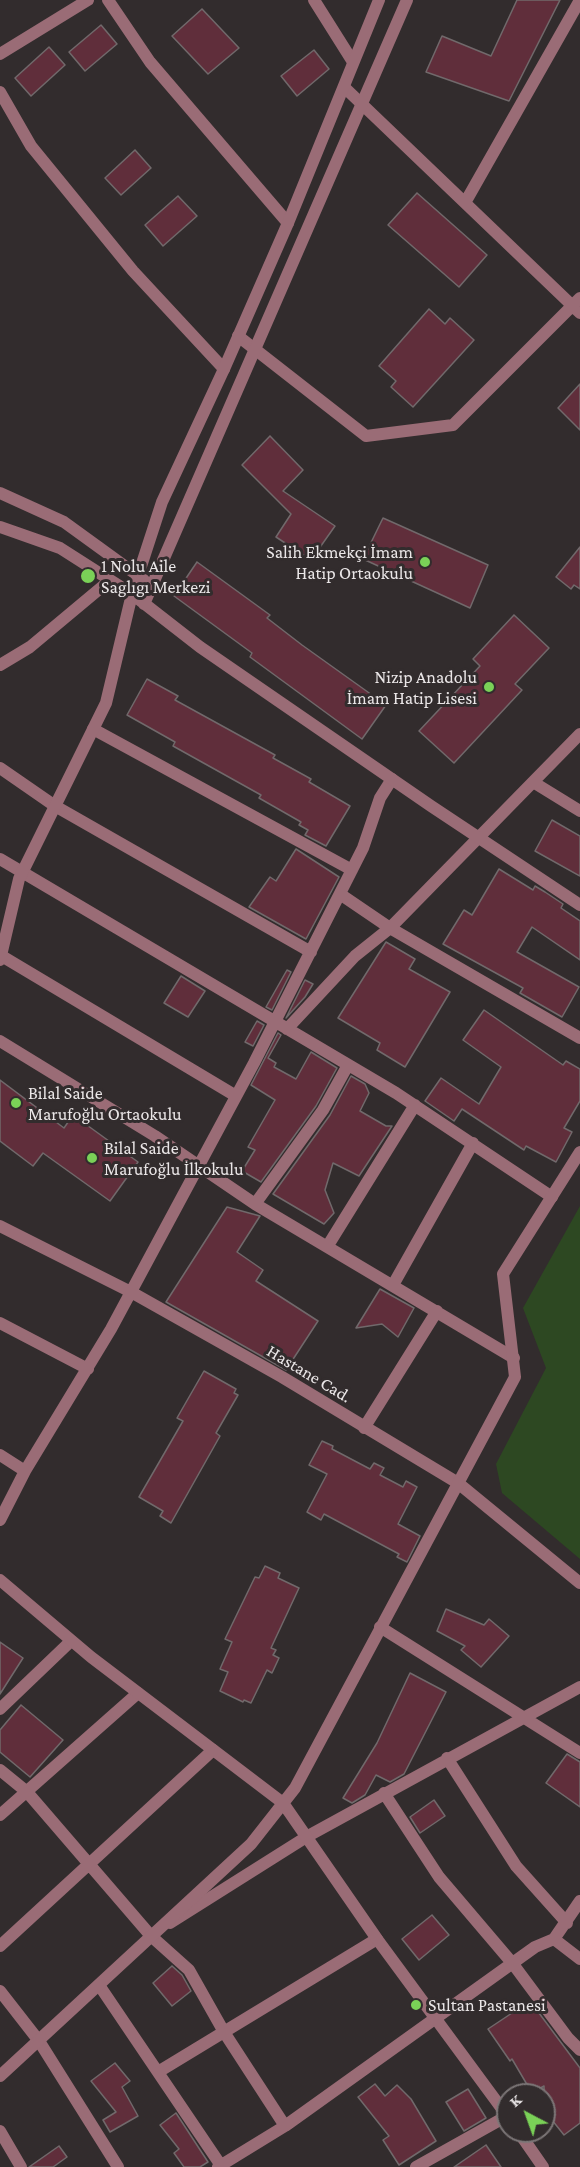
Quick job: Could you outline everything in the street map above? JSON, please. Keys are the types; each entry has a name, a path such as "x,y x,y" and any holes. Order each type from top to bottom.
{"street":[{"path":"0,54 88,0"},
{"path":"108,0 150,62 288,223"},
{"path":"314,0 353,62"},
{"path":"236,1096 1,957 22,873 106,703 132,594 162,502 288,223 379,0"},
{"path":"144,604 407,0"},
{"path":"466,201 580,0"},
{"path":"238,336 366,436 453,425 578,306 344,87"},
{"path":"0,93 31,147 133,271 224,369"},
{"path":"0,493 64,522 152,586"},
{"path":"0,527 60,548 132,594 200,647 479,839 580,905"},
{"path":"0,665 30,647 109,581"},
{"path":"93,729 352,870"},
{"path":"287,1029 355,956 390,928 580,734"},
{"path":"0,768 55,806 311,952"},
{"path":"0,1520 25,1471 88,1369 131,1292 275,1023 363,848 380,798 392,779"},
{"path":"533,782 580,811"},
{"path":"0,859 415,1105 552,1197"},
{"path":"340,894 390,928 580,1038"},
{"path":"0,1041 199,1166 255,1204 514,1358"},
{"path":"255,1204 323,1110 348,1065"},
{"path":"327,1247 415,1105"},
{"path":"393,1285 473,1143"},
{"path":"0,2076 251,1844 295,1788 515,1377 503,1274 580,1152"},
{"name":"Hastane Cad.","path":"0,1226 131,1292 282,1377 458,1483 580,1583"},
{"path":"364,1428 437,1311"},
{"path":"0,1323 88,1369"},
{"path":"0,1455 25,1471"},
{"path":"0,1580 71,1641 283,1803 435,2019 496,2100"},
{"path":"380,1628 522,1719 580,1753"},
{"path":"0,1709 71,1641"},
{"path":"154,1934 308,1836 580,1687"},
{"path":"0,1815 138,1693"},
{"path":"0,1946 213,1749"},
{"path":"447,1758 516,1866 567,1923"},
{"path":"0,1770 27,1792 87,1864 189,1970 224,2032 285,2126"},
{"path":"384,1793 439,1877 513,1964 568,2038 580,2050"},
{"path":"99,1985 220,2167 285,2126 535,1947 554,1939 580,1901"},
{"path":"158,2072 378,1939"},
{"path":"554,1939 580,1959"},
{"path":"0,1991 39,2041 118,2167"},
{"path":"416,2167 496,2123"},
{"path":"0,2131 21,2167"},
{"path":"526,2143 543,2167"}],"green space":[{"path":"580,1206 580,1559 502,1493 496,1464 546,1368 523,1308"}],"building":[{"path":"517,0 560,0 509,101 426,72 442,36 491,56"},
{"path":"202,9 239,48 208,74 172,36"},
{"path":"101,25 117,44 85,71 69,52"},
{"path":"49,47 65,65 31,96 15,78"},
{"path":"314,50 329,69 297,96 281,76"},
{"path":"135,150 151,168 121,195 105,178"},
{"path":"417,193 487,255 459,287 388,225"},
{"path":"178,196 197,216 163,246 145,225"},
{"path":"429,309 445,324 450,318 474,340 413,407 391,387 396,381 379,366"},
{"path":"580,384 580,430 558,408"},
{"path":"270,436 303,470 283,491 335,526 311,560 276,537 291,514 242,465"},
{"name":"Salih Ekmekçi İmam Hatip Ortaokulu","path":"383,518 488,565 470,608 363,559"},
{"path":"580,547 580,589 574,585 571,589 556,577"},
{"path":"197,562 270,615 267,618 302,645 386,705 362,739 250,657 252,653 174,596"},
{"name":"Nizip Anadolu İmam Hatip Lisesi","path":"514,615 549,648 515,684 522,690 454,763 419,731 480,666 473,659"},
{"path":"147,679 178,696 175,700 275,755 273,758 311,779 309,782 350,806 326,846 305,835 308,830 299,825 301,822 259,798 261,795 173,746 175,742 127,715"},
{"path":"552,820 580,836 580,876 535,851"},
{"path":"296,849 339,877 306,939 249,907 270,877 276,881"},
{"path":"499,869 533,890 535,886 545,892 563,904 561,908 580,921 580,960 532,927 517,952 579,987 562,1017 520,993 523,988 443,944 464,910 472,915"},
{"path":"386,942 415,959 409,969 450,992 405,1067 377,1050 380,1043 338,1018"},
{"path":"287,970 291,972 272,1010 266,1007"},
{"path":"181,976 205,991 188,1017 164,1003"},
{"path":"305,980 313,984 305,997 286,1018"},
{"path":"484,1010 563,1065 566,1061 580,1069 580,1101 564,1128 572,1132 556,1162 526,1146 524,1150 462,1109 454,1121 425,1101 441,1078 479,1104 501,1067 463,1040"},
{"path":"257,1021 264,1025 253,1046 245,1042"},
{"path":"278,1033 281,1035 268,1058 276,1063 274,1067 296,1079 311,1052 337,1068 316,1106 261,1182 242,1171 255,1150 248,1147 275,1100 251,1085"},
{"path":"351,1076 365,1084 369,1093 360,1111 386,1126 392,1126 359,1176 333,1163 325,1190 334,1213 324,1224 273,1194 330,1115"},
{"path":"0,1080 64,1128 73,1115 138,1162 110,1201 43,1153 33,1166 0,1141"},
{"path":"227,1207 260,1216 237,1252 263,1270 256,1281 318,1321 286,1370 166,1302"},
{"path":"380,1289 414,1308 398,1337 382,1324 356,1328"},
{"path":"204,1371 236,1389 234,1393 238,1395 216,1433 220,1436 171,1523 160,1516 163,1511 139,1497 183,1421 177,1418"},
{"path":"322,1441 333,1446 332,1449 370,1469 374,1463 384,1468 380,1475 403,1487 406,1481 417,1487 398,1524 420,1536 407,1562 397,1557 399,1554 324,1514 321,1520 307,1512 327,1474 309,1465"},
{"path":"265,1566 280,1573 278,1578 299,1588 271,1648 276,1650 273,1655 279,1658 272,1673 267,1670 251,1703 244,1700 243,1702 220,1691 228,1672 220,1669 232,1642 225,1639 255,1577 259,1578"},
{"path":"446,1609 484,1625 489,1619 509,1636 481,1667 461,1650 465,1646 437,1631"},
{"path":"0,1642 23,1658 0,1694"},
{"path":"410,1673 446,1692 404,1774 390,1782 376,1775 365,1795 352,1803 343,1798 377,1743"},
{"path":"21,1705 63,1740 30,1777 0,1752 0,1730"},
{"path":"567,1754 580,1762 580,1807 546,1783"},
{"path":"434,1800 445,1816 420,1833 410,1817"},
{"path":"432,1915 449,1935 419,1960 402,1939"},
{"path":"172,1966 182,1975 191,1991 172,2006 153,1983"},
{"path":"530,2001 580,2068 580,2123 564,2135 556,2125 556,2083 526,2083 512,2059 510,2061 488,2029"},
{"path":"115,2063 130,2081 122,2087 138,2116 110,2132 103,2120 116,2112 91,2081"},
{"path":"375,2084 385,2096 397,2085 411,2099 436,2141 399,2165 383,2140 389,2136 358,2097"},
{"path":"468,2089 486,2118 464,2131 446,2102"},
{"path":"176,2113 208,2162 200,2167 184,2167 174,2153 179,2149 160,2125"},
{"path":"486,2145 501,2167 454,2167"},
{"path":"59,2146 67,2157 53,2167 29,2167"}],"place":[{"name":"Salih Ekmekçi İmam Hatip Ortaokulu","path":"425,562"},
{"name":"1 Nolu Aile Saglıgı Merkezi","path":"88,576"},
{"name":"Nizip Anadolu İmam Hatip Lisesi","path":"489,687"},
{"name":"Bilal Saide Marufoğlu Ortaokulu","path":"16,1103"},
{"name":"Bilal Saide Marufoğlu İlkokulu","path":"92,1158"},
{"name":"Sultan Pastanesi","path":"416,2005"}]}
